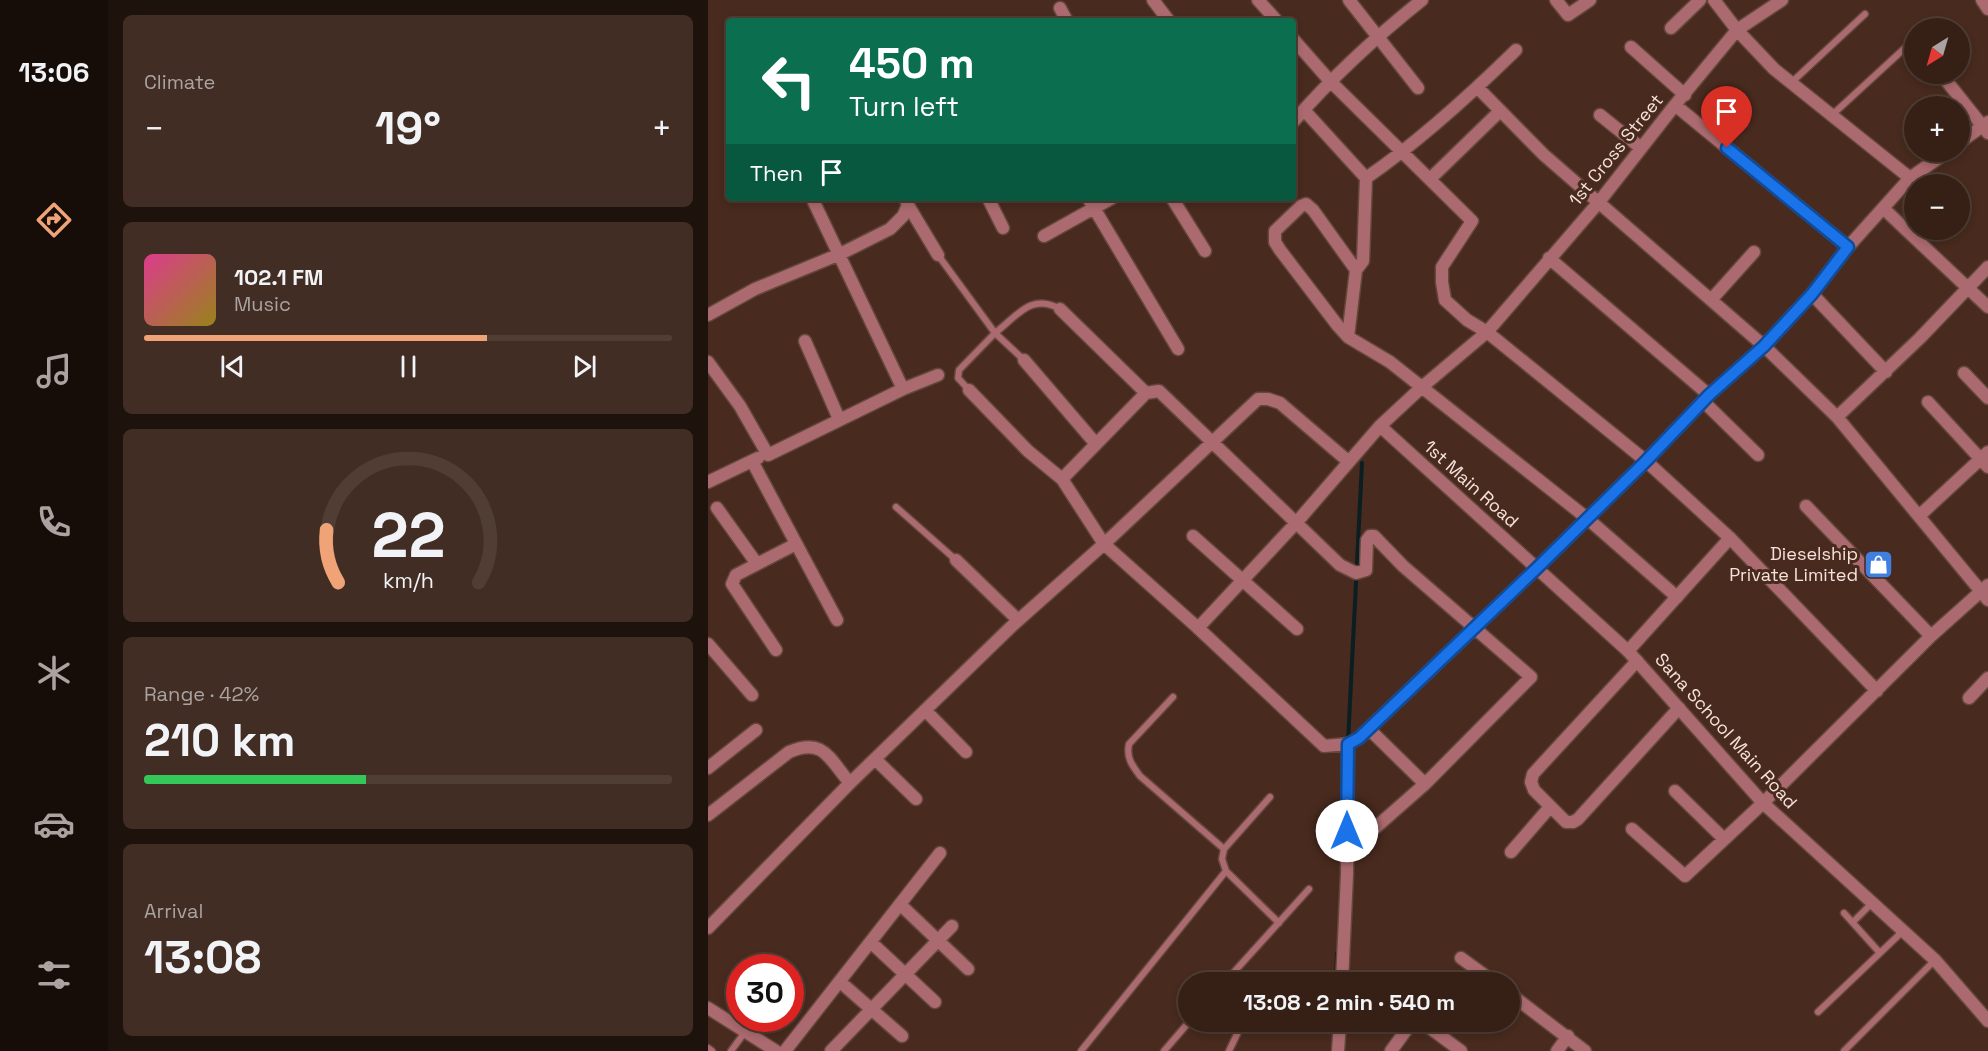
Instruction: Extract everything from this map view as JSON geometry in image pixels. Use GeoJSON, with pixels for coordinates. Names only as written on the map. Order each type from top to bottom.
{"type":"FeatureCollection","features":[{"type":"Feature","properties":{"kind":"street"},"geometry":{"type":"LineString","coordinates":[[1154,0],[1167,18]]}},
{"type":"Feature","properties":{"kind":"street"},"geometry":{"type":"LineString","coordinates":[[1258,0],[1274,18]]}},
{"type":"Feature","properties":{"kind":"street"},"geometry":{"type":"LineString","coordinates":[[1349,0],[1418,88]]}},
{"type":"Feature","properties":{"kind":"street"},"geometry":{"type":"LineString","coordinates":[[1296,119],[1377,35],[1422,0]]}},
{"type":"Feature","properties":{"kind":"street"},"geometry":{"type":"LineString","coordinates":[[1556,0],[1568,15],[1590,0]]}},
{"type":"Feature","properties":{"kind":"street"},"geometry":{"type":"LineString","coordinates":[[1671,28],[1700,0]]}},
{"type":"Feature","properties":{"kind":"street"},"geometry":{"type":"LineString","coordinates":[[1714,0],[1737,30],[1774,69],[1905,174]]}},
{"type":"Feature","properties":{"kind":"street","name":"1st Cross Street"},"geometry":{"type":"LineString","coordinates":[[1197,628],[1296,524],[1380,426],[1487,332],[1599,202],[1737,30],[1782,0]]}},
{"type":"Feature","properties":{"kind":"street"},"geometry":{"type":"LineString","coordinates":[[1982,0],[1988,9]]}},
{"type":"Feature","properties":{"kind":"street"},"geometry":{"type":"LineString","coordinates":[[1060,8],[1065,18]]}},
{"type":"Feature","properties":{"kind":"street"},"geometry":{"type":"LineString","coordinates":[[1296,42],[1330,81],[1472,221],[1442,267],[1445,300],[1467,320],[1487,332],[1646,461],[1730,537],[1877,691]]}},
{"type":"Feature","properties":{"kind":"street"},"geometry":{"type":"LineString","coordinates":[[1631,47],[1685,95]]}},
{"type":"Feature","properties":{"kind":"street"},"geometry":{"type":"LineString","coordinates":[[1366,177],[1404,152],[1516,50]]}},
{"type":"Feature","properties":{"kind":"street"},"geometry":{"type":"LineString","coordinates":[[1949,84],[1986,127],[1970,136]]}},
{"type":"Feature","properties":{"kind":"street"},"geometry":{"type":"LineString","coordinates":[[1477,87],[1544,155],[1764,346],[1837,417],[1986,592],[1931,636],[1763,803],[1684,876],[1632,828]]}},
{"type":"Feature","properties":{"kind":"street"},"geometry":{"type":"LineString","coordinates":[[1675,105],[1848,247]]}},
{"type":"Feature","properties":{"kind":"street"},"geometry":{"type":"LineString","coordinates":[[1304,110],[1366,177],[1363,261],[1356,270],[1348,337]]}},
{"type":"Feature","properties":{"kind":"street"},"geometry":{"type":"LineString","coordinates":[[1430,179],[1500,111]]}},
{"type":"Feature","properties":{"kind":"street"},"geometry":{"type":"LineString","coordinates":[[1600,115],[1641,148]]}},
{"type":"Feature","properties":{"kind":"street"},"geometry":{"type":"LineString","coordinates":[[1916,174],[1933,162]]}},
{"type":"Feature","properties":{"kind":"street"},"geometry":{"type":"LineString","coordinates":[[969,390],[1028,451],[1062,478],[1104,544],[1324,746],[1348,744],[1369,729],[1588,519],[1706,398],[1764,346],[1812,294],[1848,247],[1904,185]]}},
{"type":"Feature","properties":{"kind":"street"},"geometry":{"type":"LineString","coordinates":[[814,201],[903,389]]}},
{"type":"Feature","properties":{"kind":"street"},"geometry":{"type":"LineString","coordinates":[[990,201],[1004,228]]}},
{"type":"Feature","properties":{"kind":"street"},"geometry":{"type":"LineString","coordinates":[[1174,201],[1205,251]]}},
{"type":"Feature","properties":{"kind":"street"},"geometry":{"type":"LineString","coordinates":[[708,315],[755,289],[840,254],[890,229],[903,216],[906,202]]}},
{"type":"Feature","properties":{"kind":"street"},"geometry":{"type":"LineString","coordinates":[[906,202],[938,255]]}},
{"type":"Feature","properties":{"kind":"street"},"geometry":{"type":"LineString","coordinates":[[1044,236],[1091,203],[1178,349]]}},
{"type":"Feature","properties":{"kind":"street"},"geometry":{"type":"LineString","coordinates":[[1356,270],[1313,210],[1306,204],[1275,231],[1275,242],[1280,250],[1348,337],[1390,362],[1422,387],[1588,519],[1677,597]]}},
{"type":"Feature","properties":{"kind":"street"},"geometry":{"type":"LineString","coordinates":[[1884,208],[1988,308]]}},
{"type":"Feature","properties":{"kind":"street"},"geometry":{"type":"LineString","coordinates":[[1711,300],[1754,252]]}},
{"type":"Feature","properties":{"kind":"street"},"geometry":{"type":"LineString","coordinates":[[1549,258],[1706,398],[1758,455]]}},
{"type":"Feature","properties":{"kind":"street"},"geometry":{"type":"LineString","coordinates":[[1837,417],[1886,372],[1988,267]]}},
{"type":"Feature","properties":{"kind":"street"},"geometry":{"type":"LineString","coordinates":[[1812,294],[1886,372]]}},
{"type":"Feature","properties":{"kind":"street"},"geometry":{"type":"LineString","coordinates":[[1060,309],[1146,393]]}},
{"type":"Feature","properties":{"kind":"street"},"geometry":{"type":"LineString","coordinates":[[805,341],[839,419]]}},
{"type":"Feature","properties":{"kind":"street"},"geometry":{"type":"LineString","coordinates":[[1024,360],[1096,444]]}},
{"type":"Feature","properties":{"kind":"street"},"geometry":{"type":"LineString","coordinates":[[708,362],[740,406],[768,455]]}},
{"type":"Feature","properties":{"kind":"street"},"geometry":{"type":"LineString","coordinates":[[1964,373],[1988,398]]}},
{"type":"Feature","properties":{"kind":"street"},"geometry":{"type":"LineString","coordinates":[[708,482],[903,389],[938,375]]}},
{"type":"Feature","properties":{"kind":"street"},"geometry":{"type":"LineString","coordinates":[[1062,478],[1146,393],[1159,391],[1340,565],[1356,573],[1366,570],[1367,540],[1370,536],[1374,536],[1402,566],[1531,677],[1425,784],[1375,828]]}},
{"type":"Feature","properties":{"kind":"street"},"geometry":{"type":"LineString","coordinates":[[708,928],[850,783],[1018,620],[1104,544],[1258,399],[1280,403],[1349,462]]}},
{"type":"Feature","properties":{"kind":"street"},"geometry":{"type":"LineString","coordinates":[[1919,516],[1986,459],[1928,402]]}},
{"type":"Feature","properties":{"kind":"street","name":"1st Main Road"},"geometry":{"type":"LineString","coordinates":[[1380,426],[1537,568]]}},
{"type":"Feature","properties":{"kind":"street"},"geometry":{"type":"LineString","coordinates":[[752,461],[837,620]]}},
{"type":"Feature","properties":{"kind":"street"},"geometry":{"type":"LineString","coordinates":[[1806,506],[1931,636]]}},
{"type":"Feature","properties":{"kind":"street"},"geometry":{"type":"LineString","coordinates":[[717,508],[757,564]]}},
{"type":"Feature","properties":{"kind":"street"},"geometry":{"type":"LineString","coordinates":[[1192,536],[1297,629]]}},
{"type":"Feature","properties":{"kind":"street"},"geometry":{"type":"LineString","coordinates":[[1628,651],[1730,537]]}},
{"type":"Feature","properties":{"kind":"street"},"geometry":{"type":"LineString","coordinates":[[777,650],[732,584],[736,575],[796,543]]}},
{"type":"Feature","properties":{"kind":"street"},"geometry":{"type":"LineString","coordinates":[[956,560],[1018,620]]}},
{"type":"Feature","properties":{"kind":"street","name":"Sana School Main Road"},"geometry":{"type":"LineString","coordinates":[[1537,568],[1628,651],[1763,803],[1935,960],[1988,1021]]}},
{"type":"Feature","properties":{"kind":"street"},"geometry":{"type":"LineString","coordinates":[[708,644],[752,695]]}},
{"type":"Feature","properties":{"kind":"street"},"geometry":{"type":"LineString","coordinates":[[1637,661],[1533,774],[1531,782],[1534,790],[1566,822],[1573,822],[1679,708]]}},
{"type":"Feature","properties":{"kind":"street"},"geometry":{"type":"LineString","coordinates":[[1970,698],[1988,678]]}},
{"type":"Feature","properties":{"kind":"street"},"geometry":{"type":"LineString","coordinates":[[926,710],[966,752]]}},
{"type":"Feature","properties":{"kind":"street"},"geometry":{"type":"LineString","coordinates":[[1369,729],[1425,784]]}},
{"type":"Feature","properties":{"kind":"street"},"geometry":{"type":"LineString","coordinates":[[708,768],[756,730]]}},
{"type":"Feature","properties":{"kind":"street"},"geometry":{"type":"LineString","coordinates":[[1342,972],[1347,874],[1348,744]]}},
{"type":"Feature","properties":{"kind":"street"},"geometry":{"type":"LineString","coordinates":[[708,815],[789,752],[801,747],[820,748],[850,783]]}},
{"type":"Feature","properties":{"kind":"street"},"geometry":{"type":"LineString","coordinates":[[875,759],[916,799]]}},
{"type":"Feature","properties":{"kind":"street"},"geometry":{"type":"LineString","coordinates":[[1675,791],[1724,839]]}},
{"type":"Feature","properties":{"kind":"street"},"geometry":{"type":"LineString","coordinates":[[1511,852],[1550,807]]}},
{"type":"Feature","properties":{"kind":"street"},"geometry":{"type":"LineString","coordinates":[[786,1051],[940,853]]}},
{"type":"Feature","properties":{"kind":"street"},"geometry":{"type":"LineString","coordinates":[[905,909],[968,969]]}},
{"type":"Feature","properties":{"kind":"street"},"geometry":{"type":"LineString","coordinates":[[831,1051],[952,926]]}},
{"type":"Feature","properties":{"kind":"street"},"geometry":{"type":"LineString","coordinates":[[876,947],[935,1002]]}},
{"type":"Feature","properties":{"kind":"street"},"geometry":{"type":"LineString","coordinates":[[1461,958],[1480,972]]}},
{"type":"Feature","properties":{"kind":"street"},"geometry":{"type":"LineString","coordinates":[[846,987],[902,1036]]}},
{"type":"Feature","properties":{"kind":"street"},"geometry":{"type":"LineString","coordinates":[[1520,1001],[1585,1051]]}},
{"type":"Feature","properties":{"kind":"street"},"geometry":{"type":"LineString","coordinates":[[708,1008],[726,1019]]}},
{"type":"Feature","properties":{"kind":"street"},"geometry":{"type":"LineString","coordinates":[[747,1032],[776,1051]]}},
{"type":"Feature","properties":{"kind":"street"},"geometry":{"type":"LineString","coordinates":[[1338,1051],[1339,1032]]}},
{"type":"Feature","properties":{"kind":"street"},"geometry":{"type":"LineString","coordinates":[[1391,1051],[1405,1032]]}},
{"type":"Feature","properties":{"kind":"street"},"geometry":{"type":"LineString","coordinates":[[1435,1032],[1461,1051]]}},
{"type":"Feature","properties":{"kind":"street"},"geometry":{"type":"LineString","coordinates":[[1557,1051],[1568,1036]]}},
{"type":"Feature","properties":{"kind":"lane"},"geometry":{"type":"LineString","coordinates":[[1791,83],[1865,14]]}},
{"type":"Feature","properties":{"kind":"lane"},"geometry":{"type":"LineString","coordinates":[[1832,115],[1904,49]]}},
{"type":"Feature","properties":{"kind":"lane"},"geometry":{"type":"LineString","coordinates":[[938,255],[996,333],[1024,360]]}},
{"type":"Feature","properties":{"kind":"lane"},"geometry":{"type":"LineString","coordinates":[[969,390],[958,378],[959,370],[996,333],[1031,305],[1040,302],[1049,303],[1060,309]]}},
{"type":"Feature","properties":{"kind":"lane"},"geometry":{"type":"LineString","coordinates":[[896,507],[956,560]]}},
{"type":"Feature","properties":{"kind":"lane"},"geometry":{"type":"LineString","coordinates":[[1173,697],[1129,744],[1127,753],[1130,764],[1140,776],[1224,849]]}},
{"type":"Feature","properties":{"kind":"lane"},"geometry":{"type":"LineString","coordinates":[[1270,797],[1224,849],[1222,859],[1226,871],[1279,922]]}},
{"type":"Feature","properties":{"kind":"lane"},"geometry":{"type":"LineString","coordinates":[[1082,1051],[1226,871]]}},
{"type":"Feature","properties":{"kind":"lane"},"geometry":{"type":"LineString","coordinates":[[1234,972],[1309,890]]}},
{"type":"Feature","properties":{"kind":"lane"},"geometry":{"type":"LineString","coordinates":[[1853,922],[1872,903]]}},
{"type":"Feature","properties":{"kind":"lane"},"geometry":{"type":"LineString","coordinates":[[1844,913],[1880,953]]}},
{"type":"Feature","properties":{"kind":"lane"},"geometry":{"type":"LineString","coordinates":[[1818,1012],[1903,932]]}},
{"type":"Feature","properties":{"kind":"lane"},"geometry":{"type":"LineString","coordinates":[[1844,1051],[1935,960]]}},
{"type":"Feature","properties":{"kind":"lane"},"geometry":{"type":"LineString","coordinates":[[731,1051],[744,1032]]}},
{"type":"Feature","properties":{"kind":"lane"},"geometry":{"type":"LineString","coordinates":[[1164,1051],[1181,1032]]}},
{"type":"Feature","properties":{"kind":"lane"},"geometry":{"type":"LineString","coordinates":[[1229,1051],[1238,1032]]}},
{"type":"Feature","properties":{"kind":"lane"},"geometry":{"type":"LineString","coordinates":[[708,1048],[712,1051]]}},
{"type":"Feature","properties":{"kind":"waterway"},"geometry":{"type":"LineString","coordinates":[[1348,742],[1362,463]]}},
{"type":"Feature","properties":{"kind":"waterway"},"geometry":{"type":"LineString","coordinates":[[1336,972],[1337,953]]}},
{"type":"Feature","properties":{"kind":"place","name":"Dieselship Private Limited"},"geometry":{"type":"Point","coordinates":[1879,564]}},
{"type":"Feature","properties":{"kind":"route"},"geometry":{"type":"LineString","coordinates":[[1347,831],[1348,744],[1359,738],[1537,568],[1646,461],[1709,395],[1764,346],[1812,294],[1848,247],[1727,148]]}}]}
